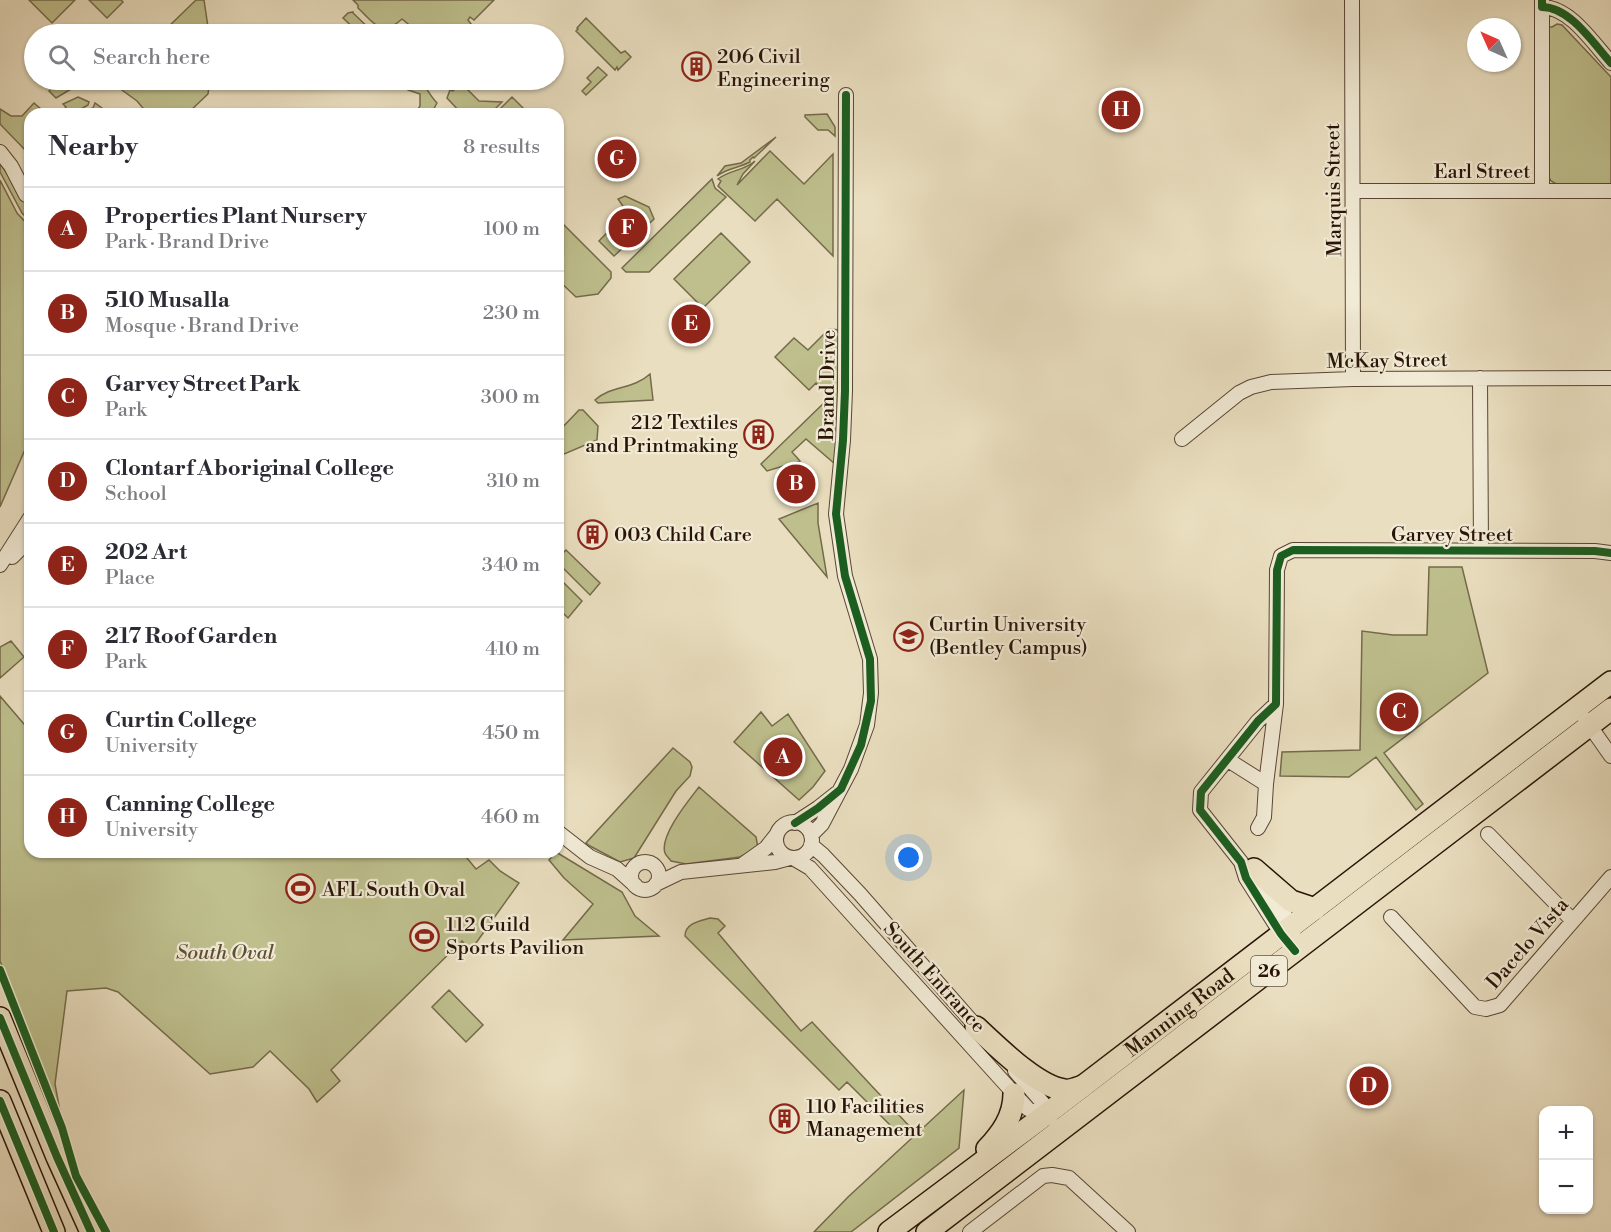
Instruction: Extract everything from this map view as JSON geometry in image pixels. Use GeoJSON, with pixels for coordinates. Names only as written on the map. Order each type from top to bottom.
{"type":"FeatureCollection","features":[{"type":"Feature","properties":{"kind":"main road","name":"Manning Road"},"geometry":{"type":"LineString","coordinates":[[927,1232],[1295,951],[1583,717],[1611,682]]}},
{"type":"Feature","properties":{"kind":"main road","name":"Manning Road"},"geometry":{"type":"LineString","coordinates":[[889,1232],[1048,1116],[1286,930],[1583,717],[1611,709]]}},
{"type":"Feature","properties":{"kind":"main road"},"geometry":{"type":"LineString","coordinates":[[1248,866],[1291,901],[1315,909]]}},
{"type":"Feature","properties":{"kind":"main road"},"geometry":{"type":"LineString","coordinates":[[0,1018],[91,1232]]}},
{"type":"Feature","properties":{"kind":"main road"},"geometry":{"type":"LineString","coordinates":[[976,1027],[1022,1067],[1051,1086],[1064,1090],[1084,1086]]}},
{"type":"Feature","properties":{"kind":"main road"},"geometry":{"type":"LineString","coordinates":[[933,1198],[1000,1135],[1010,1117],[1014,1094]]}},
{"type":"Feature","properties":{"kind":"main road"},"geometry":{"type":"LineString","coordinates":[[0,1101],[54,1232]]}},
{"type":"Feature","properties":{"kind":"street","name":"Marquis Street"},"geometry":{"type":"LineString","coordinates":[[1352,0],[1353,379]]}},
{"type":"Feature","properties":{"kind":"street"},"geometry":{"type":"LineString","coordinates":[[1542,190],[1542,4],[1570,18],[1611,63]]}},
{"type":"Feature","properties":{"kind":"street","name":"Brand Drive"},"geometry":{"type":"LineString","coordinates":[[811,840],[841,789],[861,745],[867,725],[872,685],[870,659],[849,594],[840,556],[836,514],[845,391],[846,95]]}},
{"type":"Feature","properties":{"kind":"street"},"geometry":{"type":"LineString","coordinates":[[0,152],[24,187]]}},
{"type":"Feature","properties":{"kind":"street"},"geometry":{"type":"LineString","coordinates":[[11,166],[24,175]]}},
{"type":"Feature","properties":{"kind":"street","name":"Earl Street"},"geometry":{"type":"LineString","coordinates":[[1354,191],[1611,191]]}},
{"type":"Feature","properties":{"kind":"street"},"geometry":{"type":"LineString","coordinates":[[1480,378],[1481,550]]}},
{"type":"Feature","properties":{"kind":"street","name":"McKay Street"},"geometry":{"type":"LineString","coordinates":[[1182,439],[1231,399],[1251,387],[1271,382],[1353,379],[1611,378]]}},
{"type":"Feature","properties":{"kind":"street"},"geometry":{"type":"LineString","coordinates":[[0,566],[24,528]]}},
{"type":"Feature","properties":{"kind":"street"},"geometry":{"type":"LineString","coordinates":[[0,566],[24,546]]}},
{"type":"Feature","properties":{"kind":"street","name":"Garvey Street"},"geometry":{"type":"LineString","coordinates":[[1276,704],[1277,570],[1281,556],[1293,550],[1595,551],[1611,553]]}},
{"type":"Feature","properties":{"kind":"street"},"geometry":{"type":"LineString","coordinates":[[1276,704],[1258,721],[1201,792],[1200,810],[1248,866],[1246,878],[1286,930],[1295,951]]}},
{"type":"Feature","properties":{"kind":"street"},"geometry":{"type":"LineString","coordinates":[[1258,828],[1264,817],[1276,704]]}},
{"type":"Feature","properties":{"kind":"street"},"geometry":{"type":"LineString","coordinates":[[1583,717],[1611,756]]}},
{"type":"Feature","properties":{"kind":"street"},"geometry":{"type":"LineString","coordinates":[[1228,760],[1266,784]]}},
{"type":"Feature","properties":{"kind":"street","name":"Brand Drive"},"geometry":{"type":"LineString","coordinates":[[795,823],[841,789]]}},
{"type":"Feature","properties":{"kind":"street"},"geometry":{"type":"LineString","coordinates":[[564,837],[590,857],[617,869],[636,886],[648,889],[681,872],[741,866],[804,855],[811,840],[805,826],[795,823],[784,826],[766,848],[741,866]]}},
{"type":"Feature","properties":{"kind":"street"},"geometry":{"type":"LineString","coordinates":[[777,834],[778,849],[791,858]]}},
{"type":"Feature","properties":{"kind":"street"},"geometry":{"type":"LineString","coordinates":[[1488,834],[1573,921]]}},
{"type":"Feature","properties":{"kind":"street","name":"South Entrance"},"geometry":{"type":"LineString","coordinates":[[811,840],[1040,1098],[1048,1116]]}},
{"type":"Feature","properties":{"kind":"street","name":"South Entrance"},"geometry":{"type":"LineString","coordinates":[[791,858],[810,868],[832,891],[1028,1110],[1072,1120]]}},
{"type":"Feature","properties":{"kind":"street"},"geometry":{"type":"LineString","coordinates":[[617,869],[635,867],[645,862],[681,872]]}},
{"type":"Feature","properties":{"kind":"street"},"geometry":{"type":"LineString","coordinates":[[654,865],[658,872],[656,884]]}},
{"type":"Feature","properties":{"kind":"street"},"geometry":{"type":"LineString","coordinates":[[635,867],[632,874],[636,886]]}},
{"type":"Feature","properties":{"kind":"street","name":"Dacelo Vista"},"geometry":{"type":"LineString","coordinates":[[1391,917],[1475,1007],[1486,1009],[1500,1005],[1611,877]]}},
{"type":"Feature","properties":{"kind":"street"},"geometry":{"type":"LineString","coordinates":[[1027,1157],[1046,1134],[1048,1116]]}},
{"type":"Feature","properties":{"kind":"street"},"geometry":{"type":"LineString","coordinates":[[970,1232],[1043,1176],[1052,1175],[1069,1178],[1128,1232]]}},
{"type":"Feature","properties":{"kind":"green space"},"geometry":{"type":"Polygon","coordinates":[[[29,0],[75,0],[52,23],[29,0]]]}},
{"type":"Feature","properties":{"kind":"green space"},"geometry":{"type":"Polygon","coordinates":[[[89,0],[121,0],[123,2],[107,18],[89,0]]]}},
{"type":"Feature","properties":{"kind":"green space"},"geometry":{"type":"Polygon","coordinates":[[[196,0],[204,0],[208,24],[171,24],[196,0]]]}},
{"type":"Feature","properties":{"kind":"green space"},"geometry":{"type":"Polygon","coordinates":[[[353,0],[494,0],[474,20],[470,17],[468,20],[471,24],[408,24],[402,19],[396,24],[374,24],[358,8],[353,0]]]}},
{"type":"Feature","properties":{"kind":"green space"},"geometry":{"type":"Polygon","coordinates":[[[353,12],[365,24],[349,24],[343,18],[353,12]]]}},
{"type":"Feature","properties":{"kind":"green space"},"geometry":{"type":"Polygon","coordinates":[[[586,18],[621,53],[625,51],[631,57],[618,70],[617,67],[615,70],[576,31],[586,18]]]}},
{"type":"Feature","properties":{"kind":"green space"},"geometry":{"type":"Polygon","coordinates":[[[1562,25],[1611,77],[1611,185],[1560,186],[1551,181],[1546,173],[1548,27],[1562,25]]]}},
{"type":"Feature","properties":{"kind":"green space"},"geometry":{"type":"Polygon","coordinates":[[[598,67],[607,75],[586,95],[582,91],[591,82],[587,78],[598,67]]]}},
{"type":"Feature","properties":{"kind":"green space"},"geometry":{"type":"Polygon","coordinates":[[[50,90],[69,90],[56,98],[50,90]]]}},
{"type":"Feature","properties":{"kind":"green space"},"geometry":{"type":"Polygon","coordinates":[[[122,90],[209,90],[208,94],[193,108],[143,108],[122,90]]]}},
{"type":"Feature","properties":{"kind":"green space"},"geometry":{"type":"Polygon","coordinates":[[[408,90],[427,90],[437,103],[434,108],[419,108],[420,94],[408,90]]]}},
{"type":"Feature","properties":{"kind":"green space"},"geometry":{"type":"Polygon","coordinates":[[[450,90],[468,90],[479,101],[502,102],[496,108],[456,108],[447,98],[450,90]]]}},
{"type":"Feature","properties":{"kind":"green space"},"geometry":{"type":"Polygon","coordinates":[[[78,97],[89,102],[83,108],[65,108],[63,104],[78,97]]]}},
{"type":"Feature","properties":{"kind":"green space"},"geometry":{"type":"Polygon","coordinates":[[[512,97],[523,108],[501,108],[512,97]]]}},
{"type":"Feature","properties":{"kind":"green space"},"geometry":{"type":"Polygon","coordinates":[[[34,103],[40,108],[29,108],[34,103]]]}},
{"type":"Feature","properties":{"kind":"green space"},"geometry":{"type":"Polygon","coordinates":[[[0,109],[11,116],[22,116],[24,114],[24,149],[0,124],[0,109]]]}},
{"type":"Feature","properties":{"kind":"green space"},"geometry":{"type":"Polygon","coordinates":[[[827,114],[835,127],[835,136],[828,130],[818,130],[805,117],[805,115],[827,114]]]}},
{"type":"Feature","properties":{"kind":"green space"},"geometry":{"type":"Polygon","coordinates":[[[776,137],[750,162],[717,176],[725,166],[741,163],[776,137]]]}},
{"type":"Feature","properties":{"kind":"green space"},"geometry":{"type":"Polygon","coordinates":[[[770,151],[804,184],[833,154],[833,256],[777,199],[755,221],[718,186],[721,181],[718,179],[722,176],[755,161],[737,185],[770,151]]]}},
{"type":"Feature","properties":{"kind":"green space"},"geometry":{"type":"Polygon","coordinates":[[[0,163],[24,200],[24,215],[22,213],[0,172],[0,163]]]}},
{"type":"Feature","properties":{"kind":"green space"},"geometry":{"type":"Polygon","coordinates":[[[712,179],[715,188],[726,197],[649,272],[626,272],[622,268],[712,179]]]}},
{"type":"Feature","properties":{"kind":"green space"},"geometry":{"type":"Polygon","coordinates":[[[0,180],[17,213],[24,221],[24,452],[0,507],[0,180]]]}},
{"type":"Feature","properties":{"kind":"green space"},"geometry":{"type":"Polygon","coordinates":[[[625,196],[649,207],[654,219],[614,256],[599,241],[627,212],[618,199],[625,196]]]}},
{"type":"Feature","properties":{"kind":"green space"},"geometry":{"type":"Polygon","coordinates":[[[564,225],[611,272],[611,278],[598,294],[576,297],[564,286],[564,225]]]}},
{"type":"Feature","properties":{"kind":"green space"},"geometry":{"type":"Polygon","coordinates":[[[721,233],[750,262],[703,308],[674,279],[721,233]]]}},
{"type":"Feature","properties":{"kind":"green space"},"geometry":{"type":"Polygon","coordinates":[[[829,329],[840,330],[841,397],[835,464],[806,439],[792,452],[800,461],[767,471],[761,464],[830,397],[816,383],[809,390],[775,357],[794,338],[808,350],[829,329]]]}},
{"type":"Feature","properties":{"kind":"green space"},"geometry":{"type":"Polygon","coordinates":[[[650,374],[653,400],[598,403],[595,400],[608,392],[636,383],[650,374]]]}},
{"type":"Feature","properties":{"kind":"green space"},"geometry":{"type":"Polygon","coordinates":[[[579,410],[583,410],[598,426],[597,440],[564,454],[564,426],[579,410]]]}},
{"type":"Feature","properties":{"kind":"green space"},"geometry":{"type":"Polygon","coordinates":[[[818,503],[818,523],[827,577],[779,519],[818,503]]]}},
{"type":"Feature","properties":{"kind":"green space"},"geometry":{"type":"Polygon","coordinates":[[[566,550],[600,583],[590,595],[564,569],[566,550]]]}},
{"type":"Feature","properties":{"kind":"green space"},"geometry":{"type":"Polygon","coordinates":[[[1429,567],[1462,567],[1488,673],[1384,753],[1423,804],[1416,810],[1376,757],[1349,777],[1280,776],[1282,752],[1360,750],[1362,631],[1393,635],[1427,635],[1429,567]]]}},
{"type":"Feature","properties":{"kind":"green space"},"geometry":{"type":"Polygon","coordinates":[[[564,583],[582,601],[568,618],[564,614],[564,583]]]}},
{"type":"Feature","properties":{"kind":"green space"},"geometry":{"type":"Polygon","coordinates":[[[11,641],[24,657],[0,678],[0,647],[11,641]]]}},
{"type":"Feature","properties":{"kind":"green space","name":"South Oval"},"geometry":{"type":"Polygon","coordinates":[[[0,696],[24,724],[24,858],[467,858],[476,869],[489,860],[500,871],[519,883],[471,950],[462,941],[331,1070],[340,1081],[317,1102],[309,1089],[270,1051],[253,1067],[210,1074],[118,992],[106,988],[67,991],[55,1084],[61,1117],[0,961],[0,696]]]}},
{"type":"Feature","properties":{"kind":"green space"},"geometry":{"type":"Polygon","coordinates":[[[761,712],[772,726],[788,714],[825,771],[799,800],[734,742],[761,712]]]}},
{"type":"Feature","properties":{"kind":"green space"},"geometry":{"type":"Polygon","coordinates":[[[673,748],[690,762],[692,767],[690,776],[676,791],[634,858],[620,862],[586,843],[673,748]]]}},
{"type":"Feature","properties":{"kind":"green space"},"geometry":{"type":"Polygon","coordinates":[[[699,787],[756,837],[758,848],[740,857],[686,864],[671,861],[665,853],[666,837],[676,818],[699,787]]]}},
{"type":"Feature","properties":{"kind":"green space"},"geometry":{"type":"Polygon","coordinates":[[[564,857],[622,892],[635,916],[659,936],[563,940],[593,904],[564,878],[549,860],[564,857]]]}},
{"type":"Feature","properties":{"kind":"green space"},"geometry":{"type":"Polygon","coordinates":[[[710,918],[718,919],[725,926],[718,933],[801,1031],[812,1022],[911,1128],[902,1137],[847,1082],[839,1090],[685,936],[690,925],[710,918]]]}},
{"type":"Feature","properties":{"kind":"green space"},"geometry":{"type":"Polygon","coordinates":[[[449,990],[483,1025],[466,1042],[432,1007],[449,990]]]}},
{"type":"Feature","properties":{"kind":"green space"},"geometry":{"type":"Polygon","coordinates":[[[964,1090],[959,1148],[851,1232],[814,1232],[848,1197],[964,1090]]]}},
{"type":"Feature","properties":{"kind":"cycle path"},"geometry":{"type":"LineString","coordinates":[[1542,0],[1542,7],[1562,13],[1571,19],[1589,36],[1611,63]]}},
{"type":"Feature","properties":{"kind":"cycle path"},"geometry":{"type":"LineString","coordinates":[[795,823],[841,789],[861,745],[871,701],[870,659],[845,576],[836,514],[845,391],[846,95]]}},
{"type":"Feature","properties":{"kind":"cycle path"},"geometry":{"type":"LineString","coordinates":[[1295,951],[1281,934],[1246,878],[1241,862],[1200,810],[1201,792],[1258,721],[1276,704],[1277,570],[1281,556],[1293,550],[1595,551],[1611,553]]}},
{"type":"Feature","properties":{"kind":"cycle path"},"geometry":{"type":"LineString","coordinates":[[0,970],[62,1128],[76,1176],[106,1232]]}},
{"type":"Feature","properties":{"kind":"cycle path"},"geometry":{"type":"LineString","coordinates":[[0,1018],[57,1157],[91,1232]]}},
{"type":"Feature","properties":{"kind":"cycle path"},"geometry":{"type":"LineString","coordinates":[[0,1101],[54,1232]]}},
{"type":"Feature","properties":{"kind":"place","name":"206 Civil Engineering"},"geometry":{"type":"Point","coordinates":[696,67]}},
{"type":"Feature","properties":{"kind":"place","name":"Canning College"},"geometry":{"type":"Point","coordinates":[1121,110]}},
{"type":"Feature","properties":{"kind":"place","name":"Curtin College"},"geometry":{"type":"Point","coordinates":[617,159]}},
{"type":"Feature","properties":{"kind":"place","name":"217 Roof Garden"},"geometry":{"type":"Point","coordinates":[628,228]}},
{"type":"Feature","properties":{"kind":"place","name":"202 Art"},"geometry":{"type":"Point","coordinates":[691,324]}},
{"type":"Feature","properties":{"kind":"place","name":"212 Textiles and Printmaking"},"geometry":{"type":"Point","coordinates":[759,434]}},
{"type":"Feature","properties":{"kind":"place","name":"510 Musalla"},"geometry":{"type":"Point","coordinates":[796,484]}},
{"type":"Feature","properties":{"kind":"place","name":"003 Child Care"},"geometry":{"type":"Point","coordinates":[593,534]}},
{"type":"Feature","properties":{"kind":"place","name":"Curtin University (Bentley Campus)"},"geometry":{"type":"Point","coordinates":[908,636]}},
{"type":"Feature","properties":{"kind":"place","name":"Garvey Street Park"},"geometry":{"type":"Point","coordinates":[1399,712]}},
{"type":"Feature","properties":{"kind":"place","name":"Properties Plant Nursery"},"geometry":{"type":"Point","coordinates":[783,757]}},
{"type":"Feature","properties":{"kind":"place","name":"AFL South Oval"},"geometry":{"type":"Point","coordinates":[301,889]}},
{"type":"Feature","properties":{"kind":"place","name":"112 Guild Sports Pavilion"},"geometry":{"type":"Point","coordinates":[425,936]}},
{"type":"Feature","properties":{"kind":"place","name":"Clontarf Aboriginal College"},"geometry":{"type":"Point","coordinates":[1369,1086]}},
{"type":"Feature","properties":{"kind":"place","name":"110 Facilities Management"},"geometry":{"type":"Point","coordinates":[785,1118]}}]}
